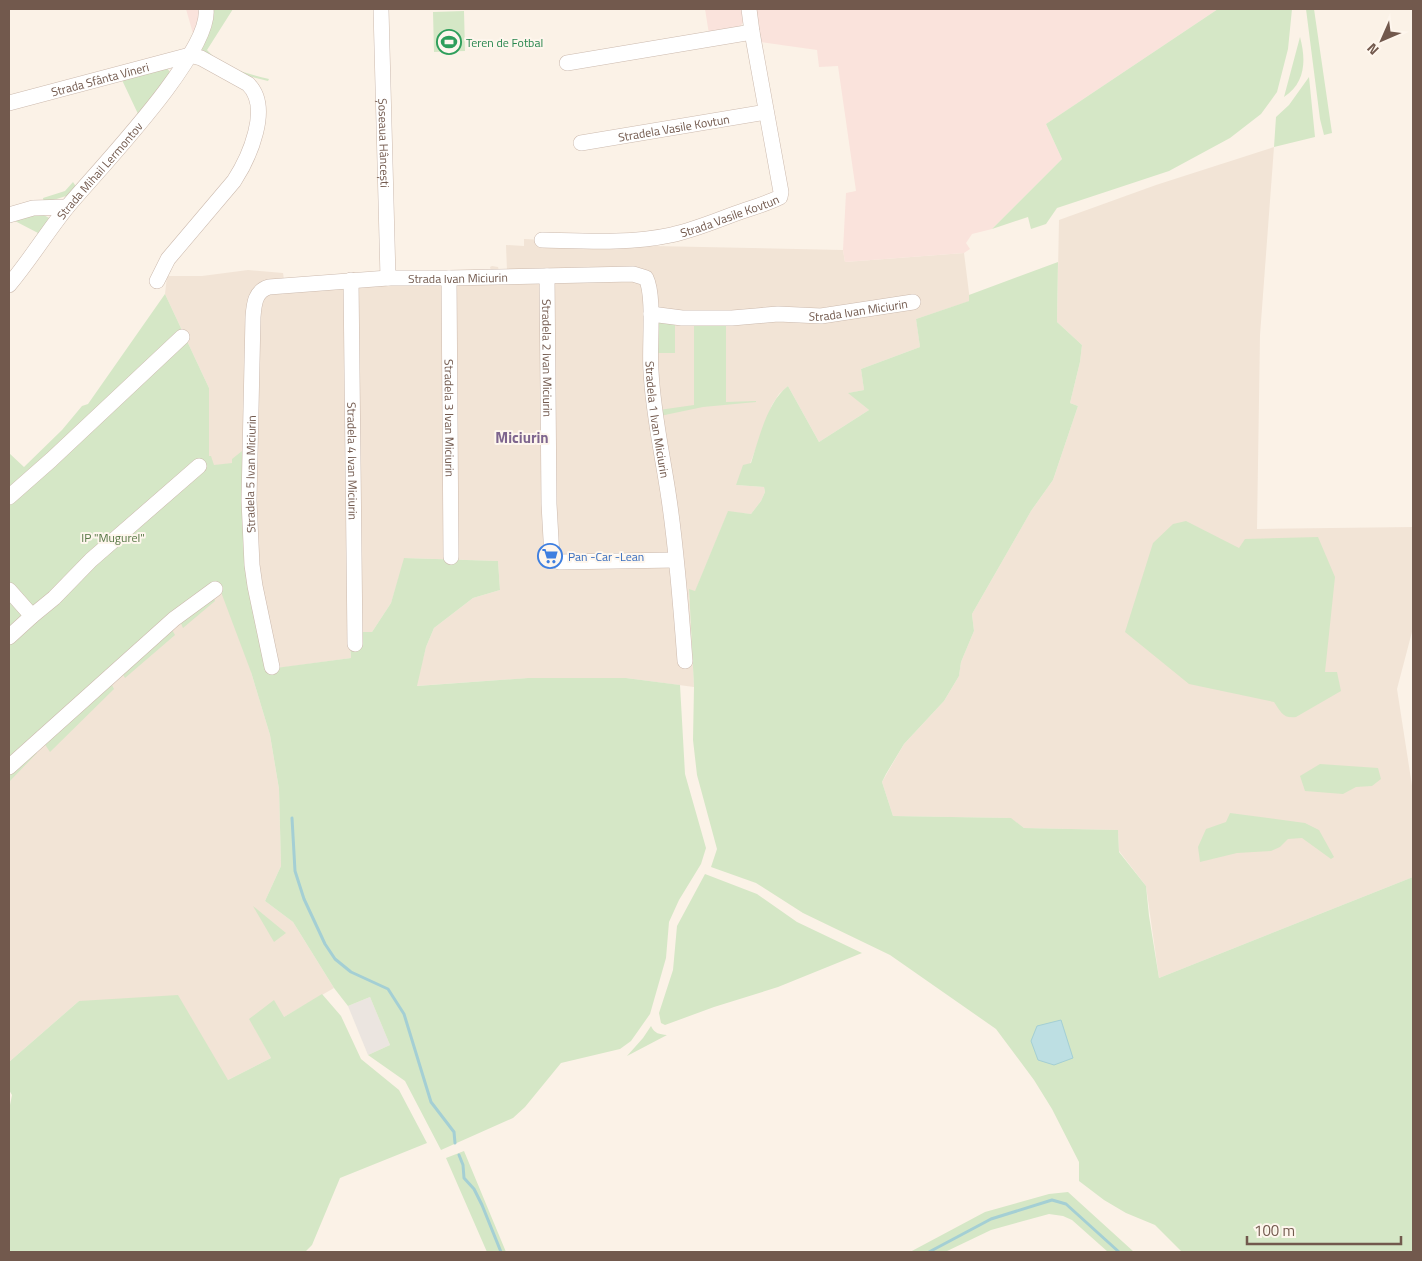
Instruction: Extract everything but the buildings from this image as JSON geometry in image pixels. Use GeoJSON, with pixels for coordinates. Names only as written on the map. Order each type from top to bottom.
{"type":"FeatureCollection","features":[{"type":"Feature","properties":{"kind":"street","name":"Strada Mihail Lermontov"},"geometry":{"type":"LineString","coordinates":[[9,286],[68,207],[176,78],[205,25],[207,18],[206,9]]}},
{"type":"Feature","properties":{"kind":"street","name":"Șoseaua Hâncești"},"geometry":{"type":"LineString","coordinates":[[381,9],[388,278]]}},
{"type":"Feature","properties":{"kind":"street","name":"Strada Vasile Kovtun"},"geometry":{"type":"LineString","coordinates":[[542,240],[586,242],[660,237],[699,226],[780,197],[781,192],[749,9]]}},
{"type":"Feature","properties":{"kind":"street"},"geometry":{"type":"LineString","coordinates":[[567,63],[752,32]]}},
{"type":"Feature","properties":{"kind":"street","name":"Strada Sfânta Vineri"},"geometry":{"type":"LineString","coordinates":[[9,102],[190,55]]}},
{"type":"Feature","properties":{"kind":"street"},"geometry":{"type":"LineString","coordinates":[[157,281],[168,259],[234,181],[247,159],[255,136],[258,109],[257,96],[253,89],[248,84],[200,58],[190,55]]}},
{"type":"Feature","properties":{"kind":"street","name":"Stradela Vasile Kovtun"},"geometry":{"type":"LineString","coordinates":[[581,143],[766,112]]}},
{"type":"Feature","properties":{"kind":"street"},"geometry":{"type":"LineString","coordinates":[[9,214],[32,208],[68,207]]}},
{"type":"Feature","properties":{"kind":"street","name":"Strada Ivan Miciurin"},"geometry":{"type":"LineString","coordinates":[[269,287],[388,278],[633,274],[646,278]]}},
{"type":"Feature","properties":{"kind":"street","name":"Stradela 2 Ivan Miciurin"},"geometry":{"type":"LineString","coordinates":[[547,276],[551,553],[558,562],[675,560]]}},
{"type":"Feature","properties":{"kind":"street","name":"Stradela 3 Ivan Miciurin"},"geometry":{"type":"LineString","coordinates":[[449,278],[451,557]]}},
{"type":"Feature","properties":{"kind":"street","name":"Stradela 1 Ivan Miciurin"},"geometry":{"type":"LineString","coordinates":[[646,278],[651,314],[652,380],[681,597],[685,661]]}},
{"type":"Feature","properties":{"kind":"street","name":"Stradela 4 Ivan Miciurin"},"geometry":{"type":"LineString","coordinates":[[351,280],[354,644]]}},
{"type":"Feature","properties":{"kind":"street","name":"Stradela 5 Ivan Miciurin"},"geometry":{"type":"LineString","coordinates":[[269,287],[262,289],[254,306],[249,500],[252,565],[272,667]]}},
{"type":"Feature","properties":{"kind":"street","name":"Strada Ivan Miciurin"},"geometry":{"type":"LineString","coordinates":[[651,314],[682,318],[732,318],[778,314],[821,316],[913,302]]}},
{"type":"Feature","properties":{"kind":"street"},"geometry":{"type":"LineString","coordinates":[[9,497],[58,454],[182,337]]}},
{"type":"Feature","properties":{"kind":"street"},"geometry":{"type":"LineString","coordinates":[[9,637],[54,598],[91,560],[199,466]]}},
{"type":"Feature","properties":{"kind":"street"},"geometry":{"type":"LineString","coordinates":[[9,767],[174,619],[215,589]]}},
{"type":"Feature","properties":{"kind":"street"},"geometry":{"type":"LineString","coordinates":[[9,590],[32,616]]}},
{"type":"Feature","properties":{"kind":"shaded area"},"geometry":{"type":"Polygon","coordinates":[[[186,9],[201,9],[194,37],[186,9]]]}},
{"type":"Feature","properties":{"kind":"shaded area"},"geometry":{"type":"Polygon","coordinates":[[[705,9],[742,9],[744,21],[739,28],[709,34],[705,9]]]}},
{"type":"Feature","properties":{"kind":"shaded area"},"geometry":{"type":"Polygon","coordinates":[[[755,9],[1218,9],[1046,124],[1062,159],[992,229],[972,234],[966,243],[970,249],[964,253],[845,262],[843,250],[846,193],[856,191],[838,66],[819,67],[817,50],[760,42],[755,9]]]}},
{"type":"Feature","properties":{"kind":"shaded area"},"geometry":{"type":"Polygon","coordinates":[[[1274,147],[1260,335],[1257,529],[1413,527],[1413,628],[1397,689],[1413,792],[1413,877],[1159,978],[1146,886],[1119,851],[1118,830],[1024,828],[1010,818],[893,816],[882,782],[904,744],[944,701],[959,676],[961,662],[974,631],[972,614],[1031,511],[1053,480],[1078,406],[1070,403],[1082,345],[1057,322],[1059,220],[1156,185],[1274,147]]]}},
{"type":"Feature","properties":{"kind":"shaded area"},"geometry":{"type":"Polygon","coordinates":[[[524,239],[653,246],[843,250],[845,262],[964,253],[970,301],[916,319],[920,347],[861,369],[864,390],[849,393],[869,410],[819,442],[788,386],[779,394],[772,405],[750,464],[736,485],[764,487],[765,492],[761,501],[751,514],[728,512],[695,592],[689,590],[694,687],[626,678],[528,678],[416,686],[426,647],[434,628],[473,598],[500,590],[498,561],[405,558],[391,603],[372,632],[350,645],[351,658],[251,672],[270,735],[279,789],[281,866],[265,901],[293,922],[334,988],[284,1017],[250,1019],[271,1058],[228,1080],[79,1001],[9,1062],[9,774],[209,456],[209,388],[165,294],[167,276],[202,276],[248,270],[283,273],[284,280],[491,271],[490,267],[492,266],[498,267],[499,270],[507,271],[506,245],[524,246],[524,239]]]}},
{"type":"Feature","properties":{"kind":"shaded area"},"geometry":{"type":"Polygon","coordinates":[[[370,997],[390,1045],[368,1055],[348,1006],[370,997]]]}},
{"type":"Feature","properties":{"kind":"green space"},"geometry":{"type":"Polygon","coordinates":[[[211,9],[233,9],[207,50],[220,62],[243,72],[269,79],[268,81],[235,73],[202,51],[211,9]]]}},
{"type":"Feature","properties":{"kind":"green space"},"geometry":{"type":"Polygon","coordinates":[[[1218,9],[1292,9],[1288,49],[1277,92],[1261,114],[1230,138],[1169,171],[1057,208],[1046,224],[1031,229],[1028,217],[992,229],[1062,159],[1046,124],[1218,9]]]}},
{"type":"Feature","properties":{"kind":"green space"},"geometry":{"type":"Polygon","coordinates":[[[1306,9],[1314,9],[1332,133],[1324,135],[1320,119],[1306,9]]]}},
{"type":"Feature","properties":{"kind":"green space"},"geometry":{"type":"Polygon","coordinates":[[[464,11],[465,51],[434,52],[433,12],[464,11]]]}},
{"type":"Feature","properties":{"kind":"green space"},"geometry":{"type":"Polygon","coordinates":[[[1300,37],[1303,62],[1300,78],[1297,85],[1284,97],[1300,37]]]}},
{"type":"Feature","properties":{"kind":"green space"},"geometry":{"type":"Polygon","coordinates":[[[167,68],[172,75],[139,116],[122,80],[167,68]]]}},
{"type":"Feature","properties":{"kind":"green space"},"geometry":{"type":"Polygon","coordinates":[[[1309,77],[1315,137],[1274,147],[1276,117],[1289,105],[1309,77]]]}},
{"type":"Feature","properties":{"kind":"green space"},"geometry":{"type":"Polygon","coordinates":[[[73,182],[77,188],[66,196],[44,203],[43,198],[65,191],[73,182]]]}},
{"type":"Feature","properties":{"kind":"green space"},"geometry":{"type":"Polygon","coordinates":[[[40,213],[51,219],[36,240],[34,239],[38,233],[13,220],[40,213]]]}},
{"type":"Feature","properties":{"kind":"green space"},"geometry":{"type":"Polygon","coordinates":[[[1058,262],[1057,322],[1082,345],[1070,403],[1078,406],[1053,480],[1031,511],[972,614],[974,631],[961,662],[959,676],[944,701],[904,744],[882,782],[893,816],[1011,818],[1024,828],[1118,830],[1119,852],[1146,886],[1159,978],[1413,877],[1413,1252],[1182,1252],[1155,1225],[1126,1213],[1104,1200],[1079,1181],[1079,1162],[1052,1109],[1034,1080],[996,1029],[890,955],[803,913],[756,883],[711,867],[717,849],[697,775],[693,740],[694,687],[689,589],[695,591],[728,511],[751,514],[761,501],[765,492],[764,487],[736,485],[743,465],[751,463],[774,401],[788,386],[819,442],[869,410],[848,393],[864,390],[861,369],[920,347],[916,319],[969,301],[969,295],[1058,262]]]}},
{"type":"Feature","properties":{"kind":"green space","name":"IP \"Mugurel\""},"geometry":{"type":"Polygon","coordinates":[[[165,294],[209,388],[209,456],[211,456],[214,465],[232,463],[232,459],[247,447],[268,669],[351,658],[350,644],[358,632],[372,632],[391,603],[404,558],[498,561],[500,590],[473,598],[434,628],[426,647],[417,686],[528,678],[626,678],[680,685],[685,774],[706,848],[701,864],[679,900],[669,922],[666,958],[650,1014],[631,1041],[620,1049],[561,1063],[525,1107],[513,1118],[441,1150],[405,1081],[368,1055],[390,1045],[370,997],[348,1006],[334,988],[293,922],[265,901],[281,866],[279,789],[270,735],[251,672],[221,592],[214,597],[215,601],[183,628],[180,621],[171,628],[175,635],[125,678],[122,673],[111,683],[114,689],[50,752],[44,743],[35,750],[37,753],[9,782],[9,453],[24,467],[62,430],[82,406],[88,404],[165,294]]]}},
{"type":"Feature","properties":{"kind":"green space"},"geometry":{"type":"Polygon","coordinates":[[[654,319],[675,320],[675,353],[655,353],[654,319]]]}},
{"type":"Feature","properties":{"kind":"green space"},"geometry":{"type":"Polygon","coordinates":[[[694,323],[726,324],[726,402],[756,402],[703,407],[660,416],[659,410],[694,405],[694,323]]]}},
{"type":"Feature","properties":{"kind":"green space"},"geometry":{"type":"Polygon","coordinates":[[[1186,521],[1239,548],[1245,539],[1318,537],[1335,577],[1325,672],[1337,672],[1341,691],[1296,717],[1288,717],[1283,714],[1274,702],[1189,684],[1125,632],[1153,543],[1173,524],[1186,521]]]}},
{"type":"Feature","properties":{"kind":"green space"},"geometry":{"type":"Polygon","coordinates":[[[1320,764],[1378,768],[1381,779],[1372,786],[1356,787],[1343,794],[1305,791],[1300,776],[1320,764]]]}},
{"type":"Feature","properties":{"kind":"green space"},"geometry":{"type":"Polygon","coordinates":[[[1230,813],[1305,823],[1319,830],[1334,857],[1331,859],[1302,838],[1288,839],[1280,847],[1271,851],[1237,853],[1200,862],[1198,847],[1206,829],[1226,822],[1230,813]]]}},
{"type":"Feature","properties":{"kind":"green space"},"geometry":{"type":"Polygon","coordinates":[[[705,874],[757,894],[797,922],[862,953],[778,987],[665,1025],[661,1023],[659,1013],[673,970],[677,926],[705,874]]]}},
{"type":"Feature","properties":{"kind":"green space"},"geometry":{"type":"Polygon","coordinates":[[[253,906],[286,933],[274,942],[253,906]]]}},
{"type":"Feature","properties":{"kind":"green space"},"geometry":{"type":"Polygon","coordinates":[[[322,994],[341,1016],[361,1059],[399,1090],[427,1143],[340,1178],[312,1245],[305,1252],[9,1252],[9,1110],[12,1095],[9,1090],[9,1062],[79,1001],[178,995],[228,1080],[271,1058],[249,1019],[274,1000],[284,1017],[322,994]]]}},
{"type":"Feature","properties":{"kind":"green space"},"geometry":{"type":"Polygon","coordinates":[[[651,1026],[654,1031],[667,1035],[627,1056],[643,1038],[651,1026]]]}},
{"type":"Feature","properties":{"kind":"green space"},"geometry":{"type":"Polygon","coordinates":[[[464,1151],[506,1252],[487,1252],[446,1158],[464,1151]]]}},
{"type":"Feature","properties":{"kind":"green space"},"geometry":{"type":"Polygon","coordinates":[[[1068,1192],[1134,1252],[1108,1252],[1072,1220],[1063,1216],[1049,1214],[991,1230],[945,1252],[910,1252],[985,1212],[1049,1194],[1068,1192]]]}},
{"type":"Feature","properties":{"kind":"water"},"geometry":{"type":"Polygon","coordinates":[[[1061,1020],[1073,1058],[1054,1065],[1038,1060],[1031,1041],[1037,1026],[1061,1020]]]}},
{"type":"Feature","properties":{"kind":"waterway"},"geometry":{"type":"LineString","coordinates":[[292,818],[295,871],[304,899],[325,944],[335,959],[351,972],[388,989],[404,1014],[431,1102],[454,1132],[455,1143]]}},
{"type":"Feature","properties":{"kind":"waterway"},"geometry":{"type":"LineString","coordinates":[[459,1155],[463,1165],[464,1178],[474,1189],[501,1252]]}},
{"type":"Feature","properties":{"kind":"waterway"},"geometry":{"type":"LineString","coordinates":[[929,1252],[991,1219],[1052,1200],[1066,1204],[1119,1252]]}},
{"type":"Feature","properties":{"kind":"place","name":"Teren de Fotbal"},"geometry":{"type":"Point","coordinates":[449,42]}},
{"type":"Feature","properties":{"kind":"place","name":"Pan -Car -Lean"},"geometry":{"type":"Point","coordinates":[550,556]}},
{"type":"Feature","properties":{"kind":"district","name":"Miciurin"},"geometry":{"type":"Point","coordinates":[522,437]}}]}
